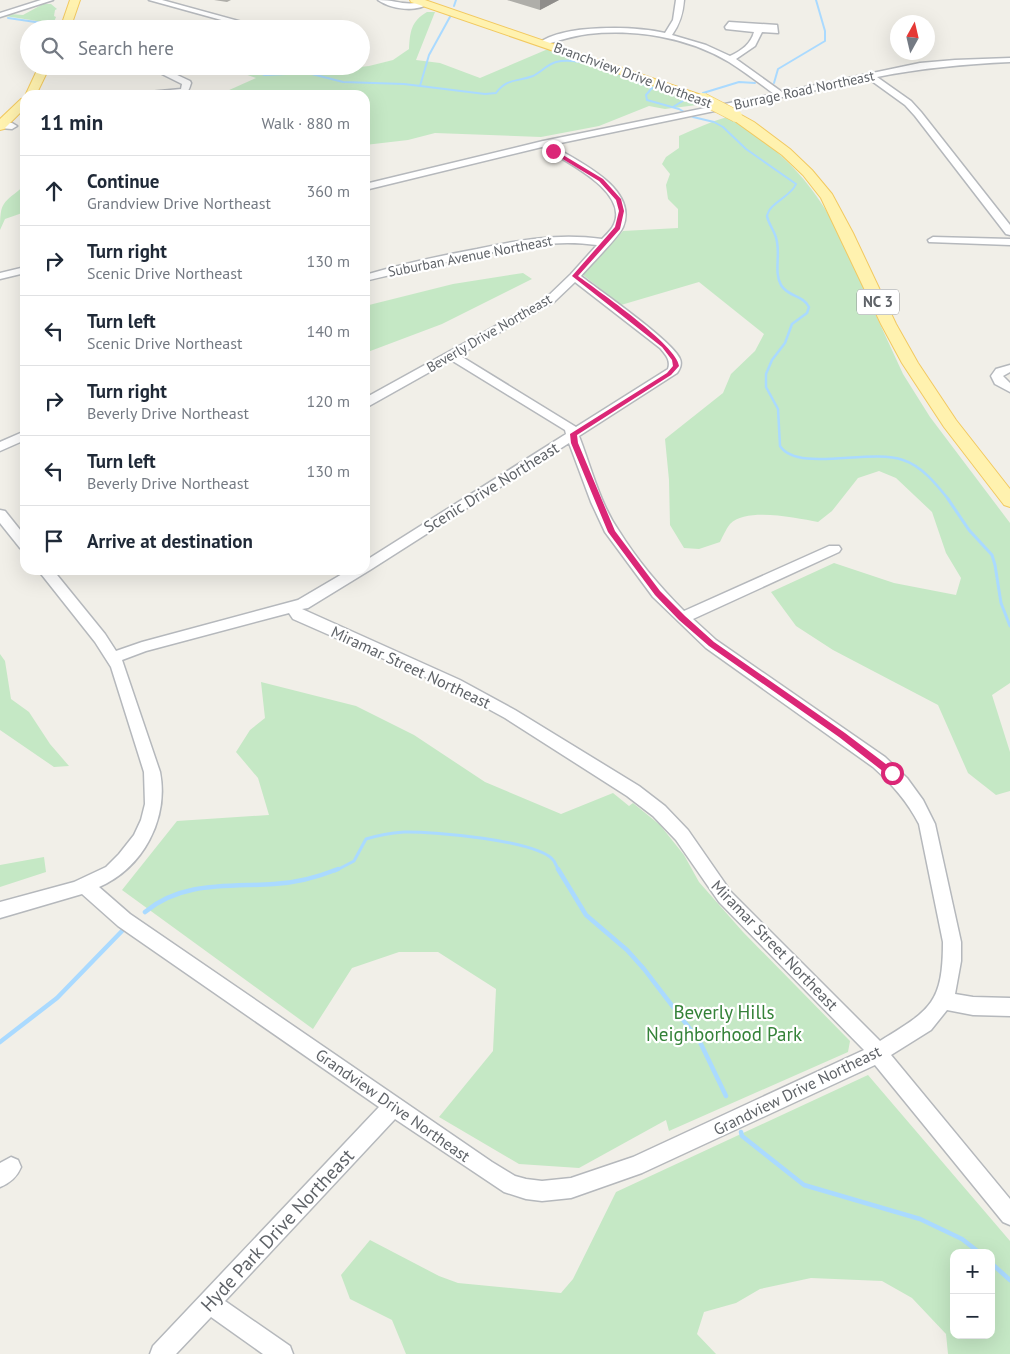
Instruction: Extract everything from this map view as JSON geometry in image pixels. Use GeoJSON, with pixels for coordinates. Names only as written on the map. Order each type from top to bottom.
{"type":"FeatureCollection","features":[{"type":"Feature","properties":{"kind":"main road"},"geometry":{"type":"LineString","coordinates":[[68,20],[75,0]]}},
{"type":"Feature","properties":{"kind":"main road","name":"Branchview Drive Northeast"},"geometry":{"type":"LineString","coordinates":[[420,2],[662,83],[704,99],[736,116],[790,154],[811,176],[838,215],[887,321],[908,358],[967,447],[1010,501]]}},
{"type":"Feature","properties":{"kind":"main road"},"geometry":{"type":"LineString","coordinates":[[33,90],[41,75]]}},
{"type":"Feature","properties":{"kind":"main road"},"geometry":{"type":"LineString","coordinates":[[43,90],[51,75]]}},
{"type":"Feature","properties":{"kind":"main road"},"geometry":{"type":"LineString","coordinates":[[3,128],[20,108]]}},
{"type":"Feature","properties":{"kind":"main road"},"geometry":{"type":"LineString","coordinates":[[3,128],[20,117]]}},
{"type":"Feature","properties":{"kind":"street"},"geometry":{"type":"LineString","coordinates":[[0,15],[49,0]]}},
{"type":"Feature","properties":{"kind":"street"},"geometry":{"type":"LineString","coordinates":[[153,0],[230,20]]}},
{"type":"Feature","properties":{"kind":"street"},"geometry":{"type":"LineString","coordinates":[[382,0],[407,8],[415,8],[420,2]]}},
{"type":"Feature","properties":{"kind":"street"},"geometry":{"type":"LineString","coordinates":[[668,36],[673,30],[680,7],[680,0]]}},
{"type":"Feature","properties":{"kind":"street"},"geometry":{"type":"LineString","coordinates":[[730,59],[743,53],[756,38],[758,30]]}},
{"type":"Feature","properties":{"kind":"street"},"geometry":{"type":"LineString","coordinates":[[543,43],[568,34],[588,31],[630,31],[668,36],[700,45],[730,59],[781,95]]}},
{"type":"Feature","properties":{"kind":"street","name":"Burrage Road Northeast"},"geometry":{"type":"LineString","coordinates":[[370,186],[542,144],[870,76],[938,64],[1010,60]]}},
{"type":"Feature","properties":{"kind":"street"},"geometry":{"type":"LineString","coordinates":[[166,75],[185,81],[187,84],[184,90]]}},
{"type":"Feature","properties":{"kind":"street"},"geometry":{"type":"LineString","coordinates":[[870,76],[908,103],[918,114],[1010,232]]}},
{"type":"Feature","properties":{"kind":"street","name":"Beverly Drive Northeast"},"geometry":{"type":"LineString","coordinates":[[370,400],[550,300],[605,243],[620,222],[621,211],[618,199],[601,180],[542,144]]}},
{"type":"Feature","properties":{"kind":"street","name":"Suburban Avenue Northeast"},"geometry":{"type":"LineString","coordinates":[[370,277],[433,260],[547,238],[582,239],[605,243]]}},
{"type":"Feature","properties":{"kind":"street"},"geometry":{"type":"LineString","coordinates":[[932,240],[1010,242]]}},
{"type":"Feature","properties":{"kind":"street"},"geometry":{"type":"LineString","coordinates":[[0,276],[20,271]]}},
{"type":"Feature","properties":{"kind":"street","name":"Scenic Drive Northeast"},"geometry":{"type":"LineString","coordinates":[[370,564],[669,374],[676,366],[673,354],[575,276]]}},
{"type":"Feature","properties":{"kind":"street"},"geometry":{"type":"LineString","coordinates":[[452,356],[564,424],[574,434]]}},
{"type":"Feature","properties":{"kind":"street"},"geometry":{"type":"LineString","coordinates":[[1010,368],[1000,371],[997,376],[998,382],[1010,388]]}},
{"type":"Feature","properties":{"kind":"street","name":"Grandview Drive Northeast"},"geometry":{"type":"LineString","coordinates":[[85,885],[124,920],[511,1185],[526,1190],[542,1191],[571,1188],[635,1166],[861,1063],[924,1024],[942,1001],[947,991],[952,961],[952,942],[928,824],[917,805],[901,783],[878,762],[711,644],[658,593],[612,532],[574,443],[574,434]]}},
{"type":"Feature","properties":{"kind":"street"},"geometry":{"type":"LineString","coordinates":[[0,447],[20,437]]}},
{"type":"Feature","properties":{"kind":"street"},"geometry":{"type":"LineString","coordinates":[[0,514],[20,539]]}},
{"type":"Feature","properties":{"kind":"street"},"geometry":{"type":"LineString","coordinates":[[682,618],[834,549]]}},
{"type":"Feature","properties":{"kind":"street"},"geometry":{"type":"LineString","coordinates":[[0,910],[85,885],[112,872],[130,856],[148,825],[154,804],[155,786],[152,772],[118,666],[100,638],[52,575]]}},
{"type":"Feature","properties":{"kind":"street"},"geometry":{"type":"LineString","coordinates":[[113,658],[142,647],[294,608],[315,599],[352,575]]}},
{"type":"Feature","properties":{"kind":"street","name":"Miramar Street Northeast"},"geometry":{"type":"LineString","coordinates":[[294,608],[298,615],[455,684],[510,714],[633,791],[659,811],[682,835],[712,880],[742,915],[878,1052],[1010,1216]]}},
{"type":"Feature","properties":{"kind":"street"},"geometry":{"type":"LineString","coordinates":[[942,1001],[973,1006],[1010,1007]]}},
{"type":"Feature","properties":{"kind":"street","name":"Hyde Park Drive Northeast"},"geometry":{"type":"LineString","coordinates":[[161,1354],[394,1106]]}},
{"type":"Feature","properties":{"kind":"street"},"geometry":{"type":"LineString","coordinates":[[209,1303],[282,1354]]}},
{"type":"Feature","properties":{"kind":"green space"},"geometry":{"type":"Polygon","coordinates":[[[43,4],[51,4],[57,9],[55,10],[55,20],[31,20],[5,16],[10,14],[23,15],[43,4]]]}},
{"type":"Feature","properties":{"kind":"green space"},"geometry":{"type":"Polygon","coordinates":[[[427,12],[435,12],[416,60],[440,63],[480,78],[548,49],[705,104],[665,109],[649,106],[599,126],[541,137],[435,133],[408,140],[370,144],[370,90],[229,90],[256,78],[248,75],[370,75],[370,66],[393,60],[409,49],[412,28],[422,15],[427,12]]]}},
{"type":"Feature","properties":{"kind":"green space"},"geometry":{"type":"Polygon","coordinates":[[[727,117],[774,149],[810,187],[832,220],[903,374],[930,417],[1010,523],[1010,683],[992,695],[1010,752],[1010,791],[996,795],[968,773],[938,705],[833,650],[796,626],[771,592],[834,563],[894,583],[956,595],[961,578],[946,553],[932,512],[896,478],[879,471],[858,478],[832,511],[818,522],[772,515],[748,516],[738,519],[730,524],[720,542],[699,549],[684,548],[670,525],[669,480],[665,439],[723,393],[731,374],[755,351],[764,334],[699,282],[621,305],[583,275],[623,231],[678,228],[678,209],[668,199],[666,185],[670,174],[662,164],[666,157],[679,148],[679,136],[727,117]]]}},
{"type":"Feature","properties":{"kind":"green space"},"geometry":{"type":"Polygon","coordinates":[[[20,189],[20,214],[5,219],[0,230],[2,208],[7,200],[20,189]]]}},
{"type":"Feature","properties":{"kind":"green space"},"geometry":{"type":"Polygon","coordinates":[[[523,273],[532,279],[442,324],[370,351],[370,305],[453,284],[523,273]]]}},
{"type":"Feature","properties":{"kind":"green space"},"geometry":{"type":"Polygon","coordinates":[[[0,654],[5,661],[11,699],[29,712],[50,744],[69,766],[54,767],[0,730],[0,654]]]}},
{"type":"Feature","properties":{"kind":"green space","name":"Beverly Hills Neighborhood Park"},"geometry":{"type":"Polygon","coordinates":[[[261,682],[356,706],[414,735],[485,782],[561,814],[613,793],[629,806],[633,803],[660,825],[684,855],[699,882],[743,932],[850,1041],[848,1052],[669,1131],[666,1120],[579,1168],[519,1164],[439,1117],[493,1051],[496,989],[438,952],[399,952],[352,968],[313,1029],[122,890],[177,821],[269,815],[258,778],[236,752],[250,730],[265,718],[261,682]]]}},
{"type":"Feature","properties":{"kind":"green space"},"geometry":{"type":"Polygon","coordinates":[[[44,857],[46,872],[0,887],[0,865],[44,857]]]}},
{"type":"Feature","properties":{"kind":"green space"},"geometry":{"type":"Polygon","coordinates":[[[868,1075],[1010,1241],[1010,1354],[948,1354],[946,1334],[912,1298],[882,1281],[811,1278],[760,1289],[736,1303],[704,1312],[697,1334],[716,1354],[406,1354],[392,1320],[350,1299],[341,1275],[370,1240],[439,1276],[458,1283],[561,1293],[573,1279],[616,1192],[868,1075]]]}},
{"type":"Feature","properties":{"kind":"waterway"},"geometry":{"type":"LineString","coordinates":[[454,6],[456,0]]}},
{"type":"Feature","properties":{"kind":"waterway"},"geometry":{"type":"LineString","coordinates":[[774,83],[778,69],[825,41],[825,31],[816,0]]}},
{"type":"Feature","properties":{"kind":"waterway"},"geometry":{"type":"LineString","coordinates":[[420,86],[429,55],[451,15]]}},
{"type":"Feature","properties":{"kind":"waterway"},"geometry":{"type":"LineString","coordinates":[[8,18],[22,20]]}},
{"type":"Feature","properties":{"kind":"waterway"},"geometry":{"type":"LineString","coordinates":[[420,86],[485,94],[496,93],[504,85],[533,76],[556,62],[578,62],[604,69],[652,88],[646,95],[647,100],[679,109],[693,117],[714,122],[723,127],[746,149],[796,184],[789,193],[771,208],[767,216]]}},
{"type":"Feature","properties":{"kind":"waterway"},"geometry":{"type":"LineString","coordinates":[[316,75],[343,82],[420,86]]}},
{"type":"Feature","properties":{"kind":"waterway"},"geometry":{"type":"LineString","coordinates":[[703,93],[739,82],[755,83]]}},
{"type":"Feature","properties":{"kind":"waterway"},"geometry":{"type":"LineString","coordinates":[[673,107],[689,97]]}},
{"type":"Feature","properties":{"kind":"waterway"},"geometry":{"type":"LineString","coordinates":[[767,216],[778,247],[777,270],[781,285],[787,292],[803,300],[809,307],[807,313],[792,324],[785,343],[772,360],[766,374],[766,387],[778,409],[780,446],[789,454],[802,458],[889,457],[903,460],[923,471],[949,500]]}},
{"type":"Feature","properties":{"kind":"waterway"},"geometry":{"type":"LineString","coordinates":[[948,499],[969,530],[992,555],[1001,603],[1010,626]]}},
{"type":"Feature","properties":{"kind":"waterway"},"geometry":{"type":"LineString","coordinates":[[335,871],[354,861],[366,839],[404,832],[483,838],[528,847],[554,861],[558,869]]}},
{"type":"Feature","properties":{"kind":"waterway"},"geometry":{"type":"LineString","coordinates":[[145,912],[159,902],[190,890],[206,887],[290,882],[315,877],[338,869]]}},
{"type":"Feature","properties":{"kind":"waterway"},"geometry":{"type":"LineString","coordinates":[[558,869],[586,915],[627,950],[644,969],[700,1042],[726,1096]]}},
{"type":"Feature","properties":{"kind":"waterway"},"geometry":{"type":"LineString","coordinates":[[0,1042],[57,998],[122,931]]}},
{"type":"Feature","properties":{"kind":"waterway"},"geometry":{"type":"LineString","coordinates":[[741,1132],[742,1136],[804,1185],[920,1219],[962,1239],[975,1249]]}},
{"type":"Feature","properties":{"kind":"waterway"},"geometry":{"type":"LineString","coordinates":[[995,1267],[1010,1280]]}},
{"type":"Feature","properties":{"kind":"route"},"geometry":{"type":"LineString","coordinates":[[553,151],[601,180],[613,191],[618,199],[621,211],[618,227],[575,276],[664,346],[673,354],[676,360],[676,366],[669,374],[574,434],[574,443],[612,532],[630,559],[658,593],[711,644],[842,735],[892,773]]}}]}
